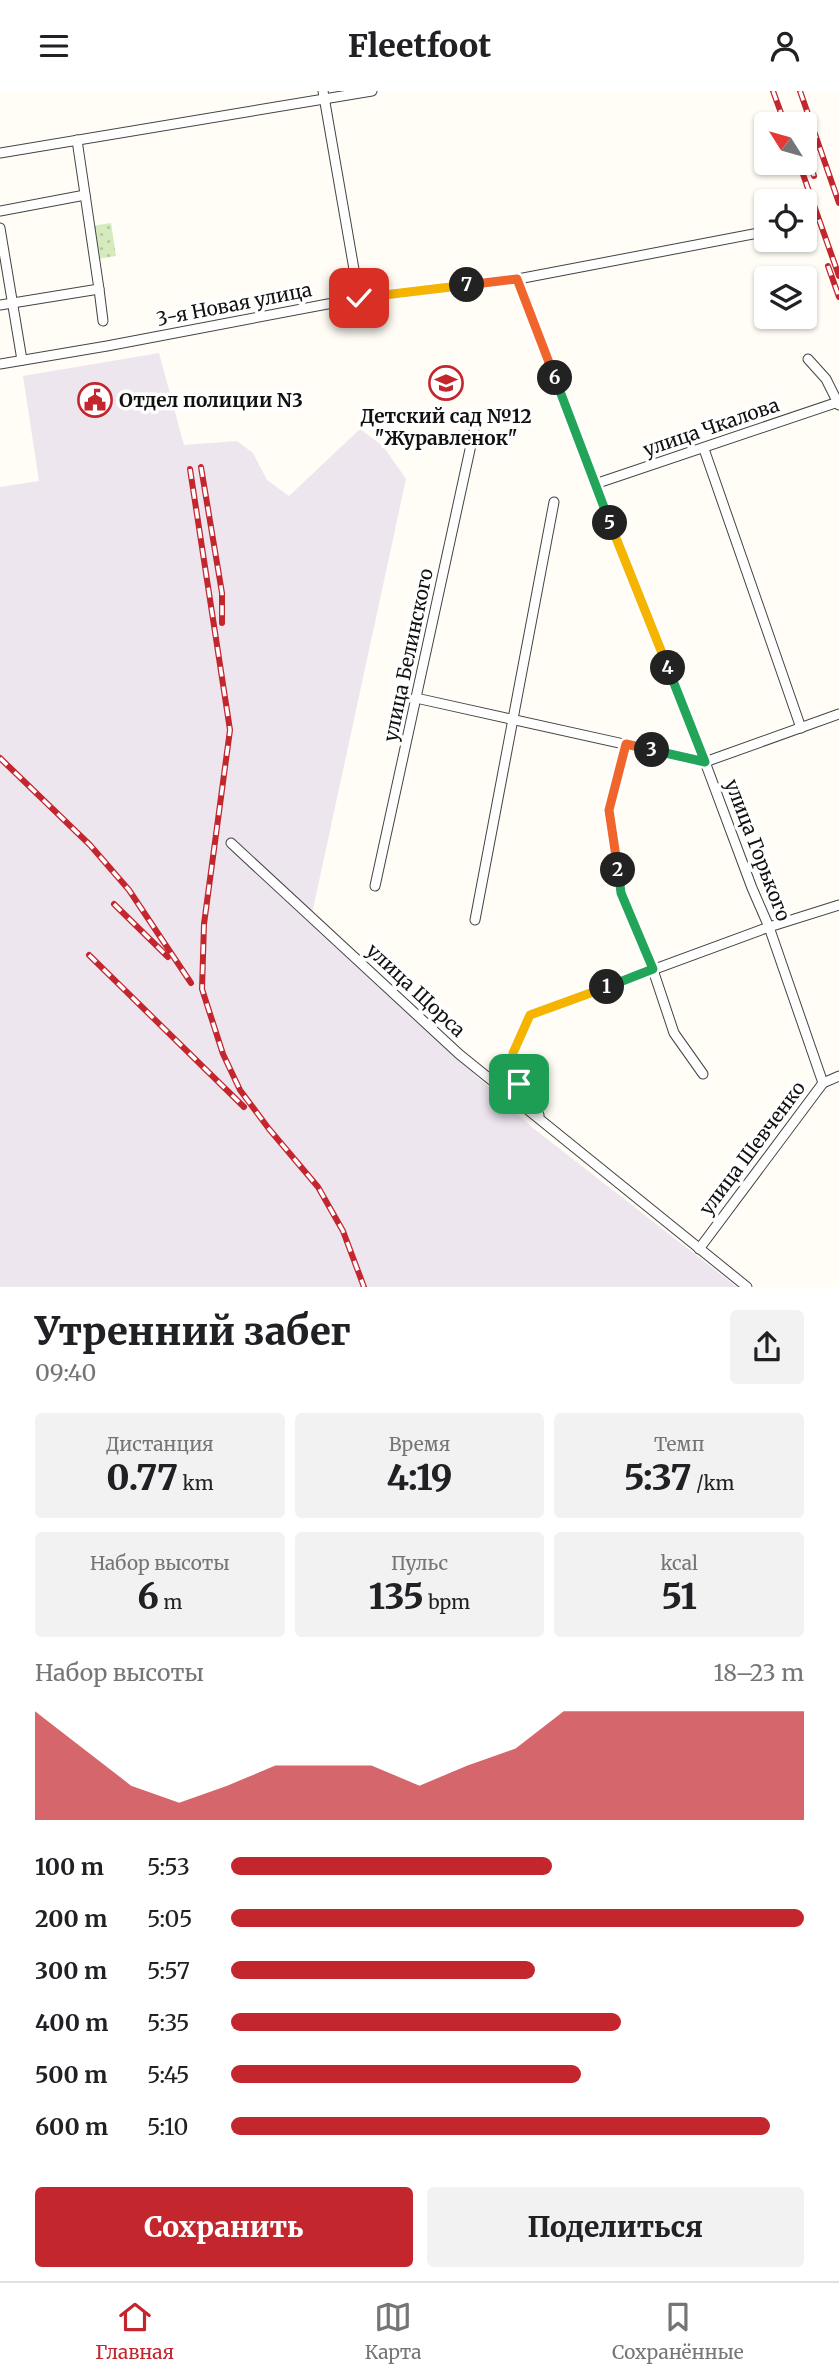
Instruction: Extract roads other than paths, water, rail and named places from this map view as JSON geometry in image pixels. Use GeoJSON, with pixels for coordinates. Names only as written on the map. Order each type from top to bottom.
{"type":"FeatureCollection","features":[{"type":"Feature","properties":{"kind":"street"},"geometry":{"type":"LineString","coordinates":[[0,153],[323,95],[372,91]]}},
{"type":"Feature","properties":{"kind":"street"},"geometry":{"type":"LineString","coordinates":[[323,95],[359,298]]}},
{"type":"Feature","properties":{"kind":"street"},"geometry":{"type":"LineString","coordinates":[[77,140],[103,321]]}},
{"type":"Feature","properties":{"kind":"street"},"geometry":{"type":"LineString","coordinates":[[0,211],[85,195]]}},
{"type":"Feature","properties":{"kind":"street"},"geometry":{"type":"LineString","coordinates":[[0,228],[22,360]]}},
{"type":"Feature","properties":{"kind":"street","name":"3-я Новая улица"},"geometry":{"type":"LineString","coordinates":[[0,364],[359,298],[517,279],[754,234]]}},
{"type":"Feature","properties":{"kind":"street","name":"улица Горького"},"geometry":{"type":"LineString","coordinates":[[517,279],[769,927],[822,1083]]}},
{"type":"Feature","properties":{"kind":"street"},"geometry":{"type":"LineString","coordinates":[[0,305],[99,289]]}},
{"type":"Feature","properties":{"kind":"street"},"geometry":{"type":"LineString","coordinates":[[808,359],[826,379],[839,404]]}},
{"type":"Feature","properties":{"kind":"street","name":"улица Чкалова"},"geometry":{"type":"LineString","coordinates":[[595,484],[839,404]]}},
{"type":"Feature","properties":{"kind":"street","name":"улица Белинского"},"geometry":{"type":"LineString","coordinates":[[375,886],[474,431]]}},
{"type":"Feature","properties":{"kind":"street"},"geometry":{"type":"LineString","coordinates":[[704,449],[801,728]]}},
{"type":"Feature","properties":{"kind":"street"},"geometry":{"type":"LineString","coordinates":[[475,920],[554,502]]}},
{"type":"Feature","properties":{"kind":"street"},"geometry":{"type":"LineString","coordinates":[[416,698],[705,762],[839,714]]}},
{"type":"Feature","properties":{"kind":"street"},"geometry":{"type":"LineString","coordinates":[[626,744],[609,810],[621,893],[653,969],[674,1033],[703,1075]]}},
{"type":"Feature","properties":{"kind":"street","name":"улица Щорса"},"geometry":{"type":"LineString","coordinates":[[231,843],[459,1054],[747,1287]]}},
{"type":"Feature","properties":{"kind":"street"},"geometry":{"type":"LineString","coordinates":[[544,1122],[519,1084],[513,1053],[530,1015],[769,927],[839,905]]}},
{"type":"Feature","properties":{"kind":"street","name":"улица Шевченко"},"geometry":{"type":"LineString","coordinates":[[699,1249],[822,1083],[839,1076]]}},
{"type":"Feature","properties":{"kind":"railway"},"geometry":{"type":"LineString","coordinates":[[773,91],[781,112]]}},
{"type":"Feature","properties":{"kind":"railway"},"geometry":{"type":"LineString","coordinates":[[800,91],[839,203]]}},
{"type":"Feature","properties":{"kind":"railway"},"geometry":{"type":"LineString","coordinates":[[803,175],[839,276]]}},
{"type":"Feature","properties":{"kind":"railway"},"geometry":{"type":"LineString","coordinates":[[828,266],[839,297]]}},
{"type":"Feature","properties":{"kind":"railway"},"geometry":{"type":"LineString","coordinates":[[201,467],[222,593],[222,623]]}},
{"type":"Feature","properties":{"kind":"railway"},"geometry":{"type":"LineString","coordinates":[[190,469],[230,730],[204,924],[202,989],[223,1054],[240,1090],[318,1187],[343,1231],[364,1287]]}},
{"type":"Feature","properties":{"kind":"railway"},"geometry":{"type":"LineString","coordinates":[[0,758],[90,845],[129,890],[191,983]]}},
{"type":"Feature","properties":{"kind":"railway"},"geometry":{"type":"LineString","coordinates":[[114,904],[168,957]]}},
{"type":"Feature","properties":{"kind":"railway"},"geometry":{"type":"LineString","coordinates":[[89,955],[244,1107]]}},
{"type":"Feature","properties":{"kind":"place","name":"Детский сад №12 \"Журавленок\""},"geometry":{"type":"Point","coordinates":[446,383]}},
{"type":"Feature","properties":{"kind":"place","name":"Отдел полиции N3"},"geometry":{"type":"Point","coordinates":[95,400]}}]}
